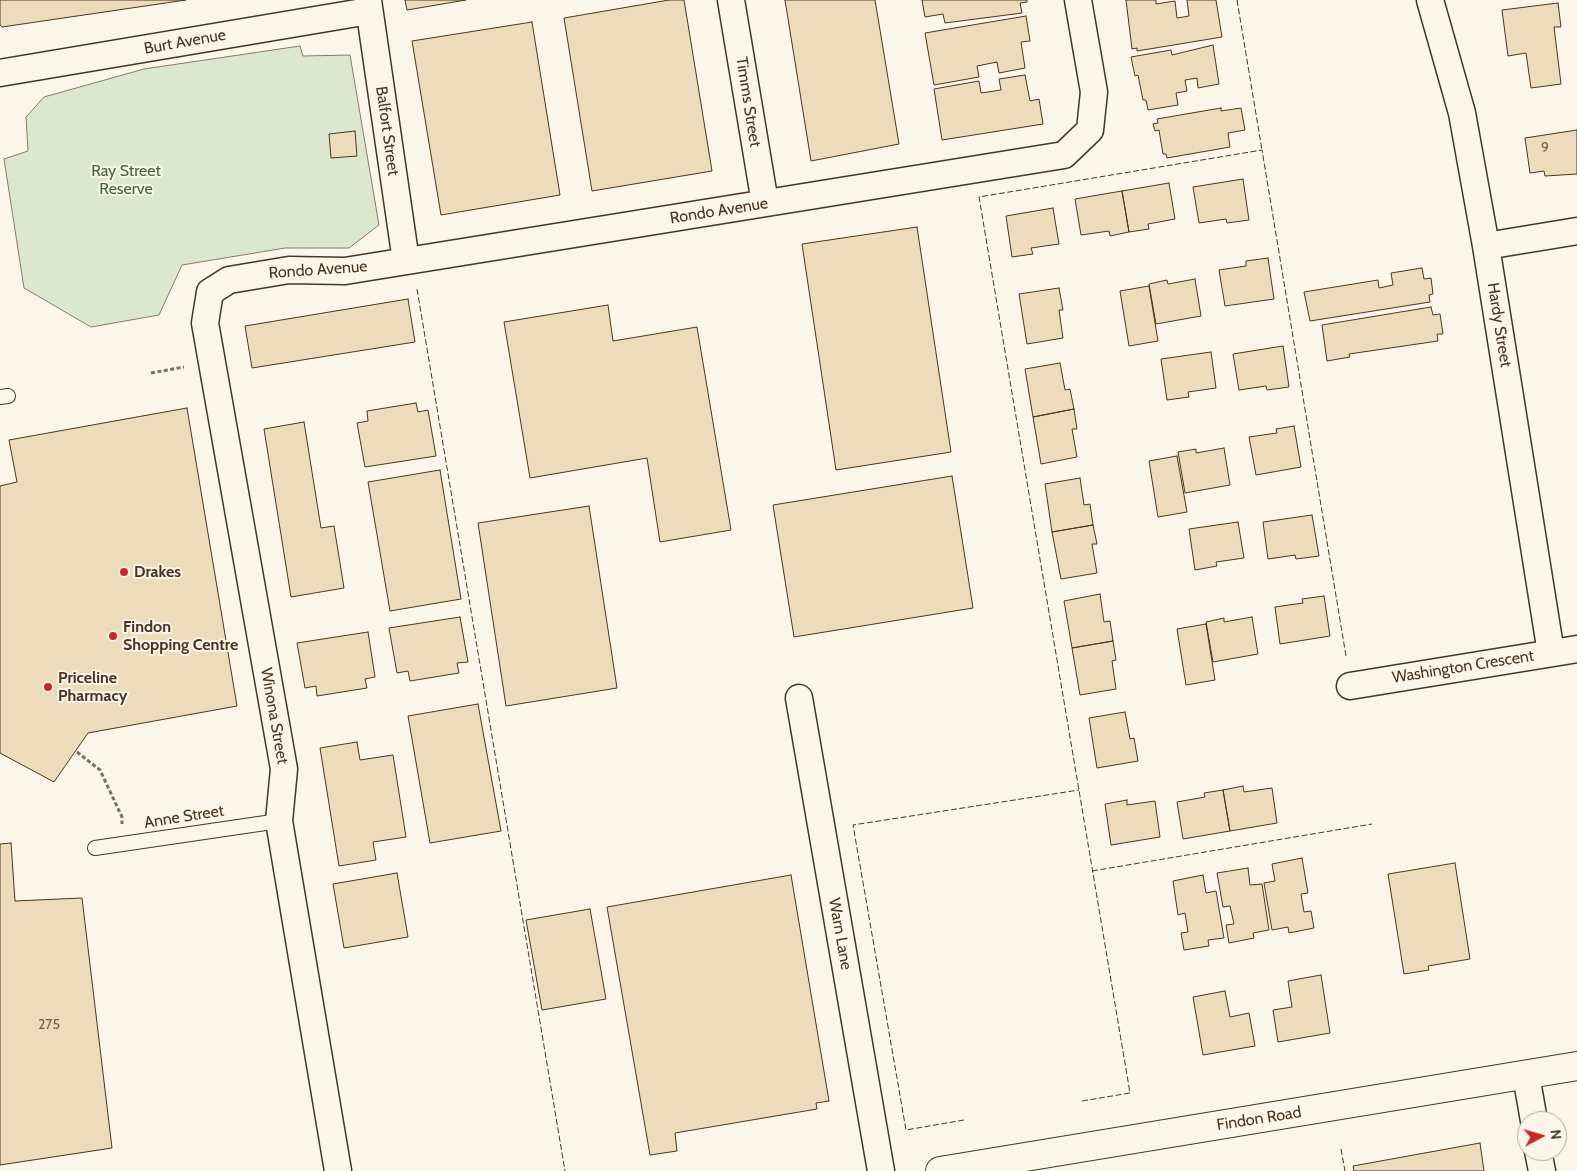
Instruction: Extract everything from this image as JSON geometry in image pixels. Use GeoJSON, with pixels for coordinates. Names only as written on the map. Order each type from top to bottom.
{"type":"FeatureCollection","features":[{"type":"Feature","properties":{"kind":"main road","name":"Findon Road"},"geometry":{"type":"LineString","coordinates":[[940,1171],[1577,1066]]}},
{"type":"Feature","properties":{"kind":"street","name":"Timms Street"},"geometry":{"type":"LineString","coordinates":[[731,0],[765,203]]}},
{"type":"Feature","properties":{"kind":"street","name":"Rondo Avenue"},"geometry":{"type":"LineString","coordinates":[[210,292],[229,280],[281,272],[345,271],[1064,155],[1090,130],[1094,92],[1078,0]]}},
{"type":"Feature","properties":{"kind":"street","name":"Hardy Street"},"geometry":{"type":"LineString","coordinates":[[1430,0],[1462,113],[1486,246],[1551,653]]}},
{"type":"Feature","properties":{"kind":"street","name":"Burt Avenue"},"geometry":{"type":"LineString","coordinates":[[0,73],[368,5]]}},
{"type":"Feature","properties":{"kind":"street","name":"Balfort Street"},"geometry":{"type":"LineString","coordinates":[[368,5],[406,261]]}},
{"type":"Feature","properties":{"kind":"street"},"geometry":{"type":"LineString","coordinates":[[1486,246],[1577,231]]}},
{"type":"Feature","properties":{"kind":"street","name":"Winona Street"},"geometry":{"type":"LineString","coordinates":[[210,292],[204,323],[284,769],[279,820],[338,1171]]}},
{"type":"Feature","properties":{"kind":"street","name":"Washington Crescent"},"geometry":{"type":"LineString","coordinates":[[1350,686],[1577,649]]}},
{"type":"Feature","properties":{"kind":"street","name":"Warn Lane"},"geometry":{"type":"LineString","coordinates":[[800,698],[881,1171]]}},
{"type":"Feature","properties":{"kind":"street"},"geometry":{"type":"LineString","coordinates":[[1526,1075],[1532,1111]]}},
{"type":"Feature","properties":{"kind":"lane","name":"Anne Street"},"geometry":{"type":"LineString","coordinates":[[96,848],[279,820]]}},
{"type":"Feature","properties":{"kind":"path"},"geometry":{"type":"LineString","coordinates":[[151,373],[212,362]]}},
{"type":"Feature","properties":{"kind":"path"},"geometry":{"type":"LineString","coordinates":[[78,752],[100,770],[122,817],[121,844]]}},
{"type":"Feature","properties":{"kind":"green space","name":"Ray Street Reserve"},"geometry":{"type":"Polygon","coordinates":[[[300,46],[303,56],[350,55],[379,225],[349,248],[285,248],[182,265],[159,315],[91,327],[24,288],[4,159],[28,151],[26,117],[44,97],[144,69],[300,46]]]}},
{"type":"Feature","properties":{"kind":"building"},"geometry":{"type":"Polygon","coordinates":[[[0,0],[186,0],[2,27],[0,25],[0,0]]]}},
{"type":"Feature","properties":{"kind":"building"},"geometry":{"type":"Polygon","coordinates":[[[405,0],[466,0],[407,10],[405,0]]]}},
{"type":"Feature","properties":{"kind":"building"},"geometry":{"type":"Polygon","coordinates":[[[669,0],[684,0],[712,171],[592,191],[564,18],[669,0]]]}},
{"type":"Feature","properties":{"kind":"building"},"geometry":{"type":"Polygon","coordinates":[[[785,0],[875,0],[899,144],[811,161],[785,0]]]}},
{"type":"Feature","properties":{"kind":"building"},"geometry":{"type":"Polygon","coordinates":[[[922,0],[1027,0],[1027,2],[1020,3],[1022,13],[945,23],[943,14],[925,17],[922,0]]]}},
{"type":"Feature","properties":{"kind":"building"},"geometry":{"type":"Polygon","coordinates":[[[1126,0],[1156,0],[1156,4],[1175,1],[1177,18],[1189,16],[1187,0],[1216,0],[1222,37],[1137,51],[1137,48],[1132,49],[1126,0]]]}},
{"type":"Feature","properties":{"kind":"building"},"geometry":{"type":"Polygon","coordinates":[[[1558,3],[1561,27],[1554,27],[1561,84],[1531,88],[1526,53],[1508,56],[1502,10],[1558,3]]]}},
{"type":"Feature","properties":{"kind":"building"},"geometry":{"type":"Polygon","coordinates":[[[1026,16],[1030,41],[1021,42],[1025,68],[999,73],[997,62],[977,66],[979,77],[934,85],[925,33],[1026,16]]]}},
{"type":"Feature","properties":{"kind":"building"},"geometry":{"type":"Polygon","coordinates":[[[532,22],[560,195],[441,215],[412,41],[532,22]]]}},
{"type":"Feature","properties":{"kind":"building"},"geometry":{"type":"Polygon","coordinates":[[[1213,45],[1219,84],[1198,88],[1197,78],[1185,80],[1187,91],[1176,93],[1178,105],[1148,110],[1146,100],[1143,100],[1138,75],[1135,76],[1131,57],[1171,50],[1172,55],[1213,45]]]}},
{"type":"Feature","properties":{"kind":"building"},"geometry":{"type":"Polygon","coordinates":[[[1025,75],[1030,101],[1039,99],[1043,124],[942,140],[934,89],[979,81],[981,93],[1001,90],[999,79],[1025,75]]]}},
{"type":"Feature","properties":{"kind":"building"},"geometry":{"type":"Polygon","coordinates":[[[1221,108],[1221,111],[1241,108],[1245,130],[1228,133],[1230,147],[1167,158],[1166,154],[1163,154],[1159,130],[1155,131],[1153,124],[1158,123],[1157,119],[1221,108]]]}},
{"type":"Feature","properties":{"kind":"building"},"geometry":{"type":"Polygon","coordinates":[[[1577,130],[1577,174],[1545,176],[1544,171],[1530,173],[1525,138],[1577,130]]]}},
{"type":"Feature","properties":{"kind":"building"},"geometry":{"type":"Polygon","coordinates":[[[355,131],[357,156],[331,158],[329,134],[355,131]]]}},
{"type":"Feature","properties":{"kind":"building"},"geometry":{"type":"Polygon","coordinates":[[[1243,179],[1249,220],[1227,223],[1226,219],[1199,223],[1193,187],[1243,179]]]}},
{"type":"Feature","properties":{"kind":"building"},"geometry":{"type":"Polygon","coordinates":[[[1169,183],[1175,219],[1148,224],[1149,229],[1129,232],[1122,191],[1169,183]]]}},
{"type":"Feature","properties":{"kind":"building"},"geometry":{"type":"Polygon","coordinates":[[[1122,191],[1129,232],[1110,236],[1109,231],[1081,235],[1075,199],[1122,191]]]}},
{"type":"Feature","properties":{"kind":"building"},"geometry":{"type":"Polygon","coordinates":[[[1053,208],[1059,244],[1031,248],[1033,254],[1012,257],[1006,216],[1053,208]]]}},
{"type":"Feature","properties":{"kind":"building"},"geometry":{"type":"Polygon","coordinates":[[[917,227],[951,452],[836,470],[802,244],[917,227]]]}},
{"type":"Feature","properties":{"kind":"building"},"geometry":{"type":"Polygon","coordinates":[[[1268,258],[1274,299],[1225,306],[1219,270],[1246,266],[1246,261],[1268,258]]]}},
{"type":"Feature","properties":{"kind":"building"},"geometry":{"type":"Polygon","coordinates":[[[1422,268],[1424,279],[1431,278],[1433,294],[1429,295],[1430,302],[1310,321],[1304,292],[1378,280],[1379,288],[1393,285],[1391,273],[1422,268]]]}},
{"type":"Feature","properties":{"kind":"building"},"geometry":{"type":"Polygon","coordinates":[[[1195,279],[1201,316],[1156,324],[1149,284],[1167,280],[1168,284],[1195,279]]]}},
{"type":"Feature","properties":{"kind":"building"},"geometry":{"type":"Polygon","coordinates":[[[1149,286],[1158,341],[1129,346],[1120,291],[1149,286]]]}},
{"type":"Feature","properties":{"kind":"building"},"geometry":{"type":"Polygon","coordinates":[[[1059,288],[1063,310],[1059,310],[1063,338],[1027,344],[1019,294],[1059,288]]]}},
{"type":"Feature","properties":{"kind":"building"},"geometry":{"type":"Polygon","coordinates":[[[408,299],[415,342],[252,368],[245,326],[408,299]]]}},
{"type":"Feature","properties":{"kind":"building"},"geometry":{"type":"Polygon","coordinates":[[[608,305],[613,341],[697,327],[731,530],[660,542],[647,458],[530,478],[504,322],[608,305]]]}},
{"type":"Feature","properties":{"kind":"building"},"geometry":{"type":"Polygon","coordinates":[[[1431,307],[1433,315],[1440,314],[1443,334],[1437,334],[1438,341],[1349,354],[1350,357],[1327,361],[1322,325],[1431,307]]]}},
{"type":"Feature","properties":{"kind":"building"},"geometry":{"type":"Polygon","coordinates":[[[1283,346],[1289,387],[1267,390],[1266,386],[1239,390],[1233,354],[1283,346]]]}},
{"type":"Feature","properties":{"kind":"building"},"geometry":{"type":"Polygon","coordinates":[[[1211,352],[1216,388],[1188,392],[1189,397],[1167,400],[1161,359],[1211,352]]]}},
{"type":"Feature","properties":{"kind":"building"},"geometry":{"type":"Polygon","coordinates":[[[1060,363],[1065,390],[1070,389],[1074,409],[1033,417],[1025,369],[1060,363]]]}},
{"type":"Feature","properties":{"kind":"building"},"geometry":{"type":"Polygon","coordinates":[[[416,403],[418,412],[428,410],[436,456],[365,467],[357,423],[368,421],[367,411],[416,403]]]}},
{"type":"Feature","properties":{"kind":"building","name":"Findon Shopping Centre"},"geometry":{"type":"Polygon","coordinates":[[[187,408],[237,706],[88,733],[54,782],[0,753],[0,486],[17,482],[9,440],[187,408]]]}},
{"type":"Feature","properties":{"kind":"building"},"geometry":{"type":"Polygon","coordinates":[[[1074,409],[1077,429],[1072,429],[1077,457],[1041,464],[1033,417],[1074,409]]]}},
{"type":"Feature","properties":{"kind":"building"},"geometry":{"type":"Polygon","coordinates":[[[304,422],[321,528],[334,526],[344,588],[291,597],[264,429],[304,422]]]}},
{"type":"Feature","properties":{"kind":"building"},"geometry":{"type":"Polygon","coordinates":[[[1294,426],[1301,467],[1256,475],[1249,437],[1277,433],[1276,429],[1294,426]]]}},
{"type":"Feature","properties":{"kind":"building"},"geometry":{"type":"Polygon","coordinates":[[[1224,448],[1230,485],[1185,493],[1178,452],[1196,449],[1196,453],[1224,448]]]}},
{"type":"Feature","properties":{"kind":"building"},"geometry":{"type":"Polygon","coordinates":[[[1177,456],[1187,512],[1158,517],[1149,461],[1177,456]]]}},
{"type":"Feature","properties":{"kind":"building"},"geometry":{"type":"Polygon","coordinates":[[[440,470],[461,599],[390,611],[368,482],[440,470]]]}},
{"type":"Feature","properties":{"kind":"building"},"geometry":{"type":"Polygon","coordinates":[[[952,476],[973,608],[794,637],[773,505],[952,476]]]}},
{"type":"Feature","properties":{"kind":"building"},"geometry":{"type":"Polygon","coordinates":[[[1080,478],[1084,505],[1090,504],[1093,525],[1052,532],[1045,484],[1080,478]]]}},
{"type":"Feature","properties":{"kind":"building"},"geometry":{"type":"Polygon","coordinates":[[[589,506],[617,688],[506,706],[478,523],[589,506]]]}},
{"type":"Feature","properties":{"kind":"building"},"geometry":{"type":"Polygon","coordinates":[[[1312,515],[1319,556],[1296,559],[1295,555],[1268,559],[1263,522],[1312,515]]]}},
{"type":"Feature","properties":{"kind":"building"},"geometry":{"type":"Polygon","coordinates":[[[1238,522],[1244,558],[1216,562],[1217,566],[1195,570],[1189,529],[1238,522]]]}},
{"type":"Feature","properties":{"kind":"building"},"geometry":{"type":"Polygon","coordinates":[[[1093,525],[1097,544],[1092,544],[1097,573],[1061,579],[1052,532],[1093,525]]]}},
{"type":"Feature","properties":{"kind":"building"},"geometry":{"type":"Polygon","coordinates":[[[1100,594],[1104,622],[1110,621],[1113,641],[1072,648],[1064,601],[1100,594]]]}},
{"type":"Feature","properties":{"kind":"building"},"geometry":{"type":"Polygon","coordinates":[[[1324,596],[1330,636],[1280,644],[1275,607],[1303,603],[1302,599],[1324,596]]]}},
{"type":"Feature","properties":{"kind":"building"},"geometry":{"type":"Polygon","coordinates":[[[460,617],[468,662],[457,663],[459,673],[410,681],[408,671],[397,673],[389,628],[460,617]]]}},
{"type":"Feature","properties":{"kind":"building"},"geometry":{"type":"Polygon","coordinates":[[[1252,617],[1258,654],[1213,662],[1206,622],[1224,618],[1224,622],[1252,617]]]}},
{"type":"Feature","properties":{"kind":"building"},"geometry":{"type":"Polygon","coordinates":[[[1206,624],[1215,680],[1186,685],[1177,629],[1206,624]]]}},
{"type":"Feature","properties":{"kind":"building"},"geometry":{"type":"Polygon","coordinates":[[[368,632],[375,677],[365,679],[367,688],[317,696],[316,686],[305,688],[297,643],[368,632]]]}},
{"type":"Feature","properties":{"kind":"building"},"geometry":{"type":"Polygon","coordinates":[[[1113,641],[1116,660],[1112,661],[1116,689],[1080,695],[1072,648],[1113,641]]]}},
{"type":"Feature","properties":{"kind":"building"},"geometry":{"type":"Polygon","coordinates":[[[478,704],[501,831],[430,843],[408,716],[478,704]]]}},
{"type":"Feature","properties":{"kind":"building"},"geometry":{"type":"Polygon","coordinates":[[[1125,712],[1130,739],[1134,738],[1138,761],[1097,768],[1089,718],[1125,712]]]}},
{"type":"Feature","properties":{"kind":"building"},"geometry":{"type":"Polygon","coordinates":[[[357,742],[360,760],[393,755],[406,837],[373,842],[376,860],[339,866],[320,748],[357,742]]]}},
{"type":"Feature","properties":{"kind":"building"},"geometry":{"type":"Polygon","coordinates":[[[1243,786],[1244,792],[1272,788],[1277,823],[1230,831],[1223,790],[1243,786]]]}},
{"type":"Feature","properties":{"kind":"building"},"geometry":{"type":"Polygon","coordinates":[[[1223,790],[1230,831],[1183,839],[1177,802],[1205,797],[1204,793],[1223,790]]]}},
{"type":"Feature","properties":{"kind":"building"},"geometry":{"type":"Polygon","coordinates":[[[1127,800],[1127,805],[1155,801],[1160,837],[1111,845],[1105,804],[1127,800]]]}},
{"type":"Feature","properties":{"kind":"building"},"geometry":{"type":"Polygon","coordinates":[[[11,843],[15,901],[82,898],[112,1148],[0,1165],[0,844],[11,843]]]}},
{"type":"Feature","properties":{"kind":"building"},"geometry":{"type":"Polygon","coordinates":[[[1302,858],[1308,893],[1301,894],[1304,912],[1311,911],[1314,928],[1289,933],[1288,927],[1272,930],[1264,883],[1275,881],[1272,864],[1302,858]]]}},
{"type":"Feature","properties":{"kind":"building"},"geometry":{"type":"Polygon","coordinates":[[[1455,863],[1470,959],[1428,966],[1429,970],[1404,974],[1388,874],[1455,863]]]}},
{"type":"Feature","properties":{"kind":"building"},"geometry":{"type":"Polygon","coordinates":[[[1248,868],[1250,885],[1262,884],[1269,930],[1253,933],[1254,938],[1229,943],[1226,925],[1234,924],[1230,906],[1223,907],[1217,873],[1248,868]]]}},
{"type":"Feature","properties":{"kind":"building"},"geometry":{"type":"Polygon","coordinates":[[[397,873],[408,937],[344,948],[333,884],[397,873]]]}},
{"type":"Feature","properties":{"kind":"building"},"geometry":{"type":"Polygon","coordinates":[[[791,875],[829,1101],[816,1103],[817,1109],[675,1133],[677,1151],[650,1155],[607,907],[791,875]]]}},
{"type":"Feature","properties":{"kind":"building"},"geometry":{"type":"Polygon","coordinates":[[[1203,875],[1206,893],[1216,891],[1224,938],[1208,940],[1209,946],[1184,950],[1181,933],[1188,932],[1185,913],[1178,915],[1173,881],[1203,875]]]}},
{"type":"Feature","properties":{"kind":"building"},"geometry":{"type":"Polygon","coordinates":[[[590,909],[606,999],[542,1010],[526,920],[590,909]]]}},
{"type":"Feature","properties":{"kind":"building"},"geometry":{"type":"Polygon","coordinates":[[[1321,975],[1330,1033],[1278,1042],[1273,1010],[1292,1007],[1288,981],[1321,975]]]}},
{"type":"Feature","properties":{"kind":"building"},"geometry":{"type":"Polygon","coordinates":[[[1225,991],[1230,1017],[1249,1013],[1255,1046],[1203,1055],[1193,997],[1225,991]]]}},
{"type":"Feature","properties":{"kind":"building"},"geometry":{"type":"Polygon","coordinates":[[[1480,1143],[1484,1171],[1354,1171],[1353,1166],[1480,1143]]]}},
{"type":"Feature","properties":{"kind":"fence"},"geometry":{"type":"LineString","coordinates":[[1237,0],[1262,150]]}},
{"type":"Feature","properties":{"kind":"fence"},"geometry":{"type":"LineString","coordinates":[[1082,1101],[1130,1093],[979,197],[1262,150],[1346,656]]}},
{"type":"Feature","properties":{"kind":"fence"},"geometry":{"type":"LineString","coordinates":[[417,289],[565,1171]]}},
{"type":"Feature","properties":{"kind":"fence"},"geometry":{"type":"LineString","coordinates":[[964,1120],[906,1130],[853,825],[1079,790]]}},
{"type":"Feature","properties":{"kind":"fence"},"geometry":{"type":"LineString","coordinates":[[1092,871],[1372,824]]}},
{"type":"Feature","properties":{"kind":"fence"},"geometry":{"type":"LineString","coordinates":[[1341,1149],[1345,1171]]}},
{"type":"Feature","properties":{"kind":"place","name":"Drakes"},"geometry":{"type":"Point","coordinates":[124,572]}},
{"type":"Feature","properties":{"kind":"place","name":"Findon Shopping Centre"},"geometry":{"type":"Point","coordinates":[113,636]}},
{"type":"Feature","properties":{"kind":"place","name":"Priceline Pharmacy"},"geometry":{"type":"Point","coordinates":[48,687]}}]}
